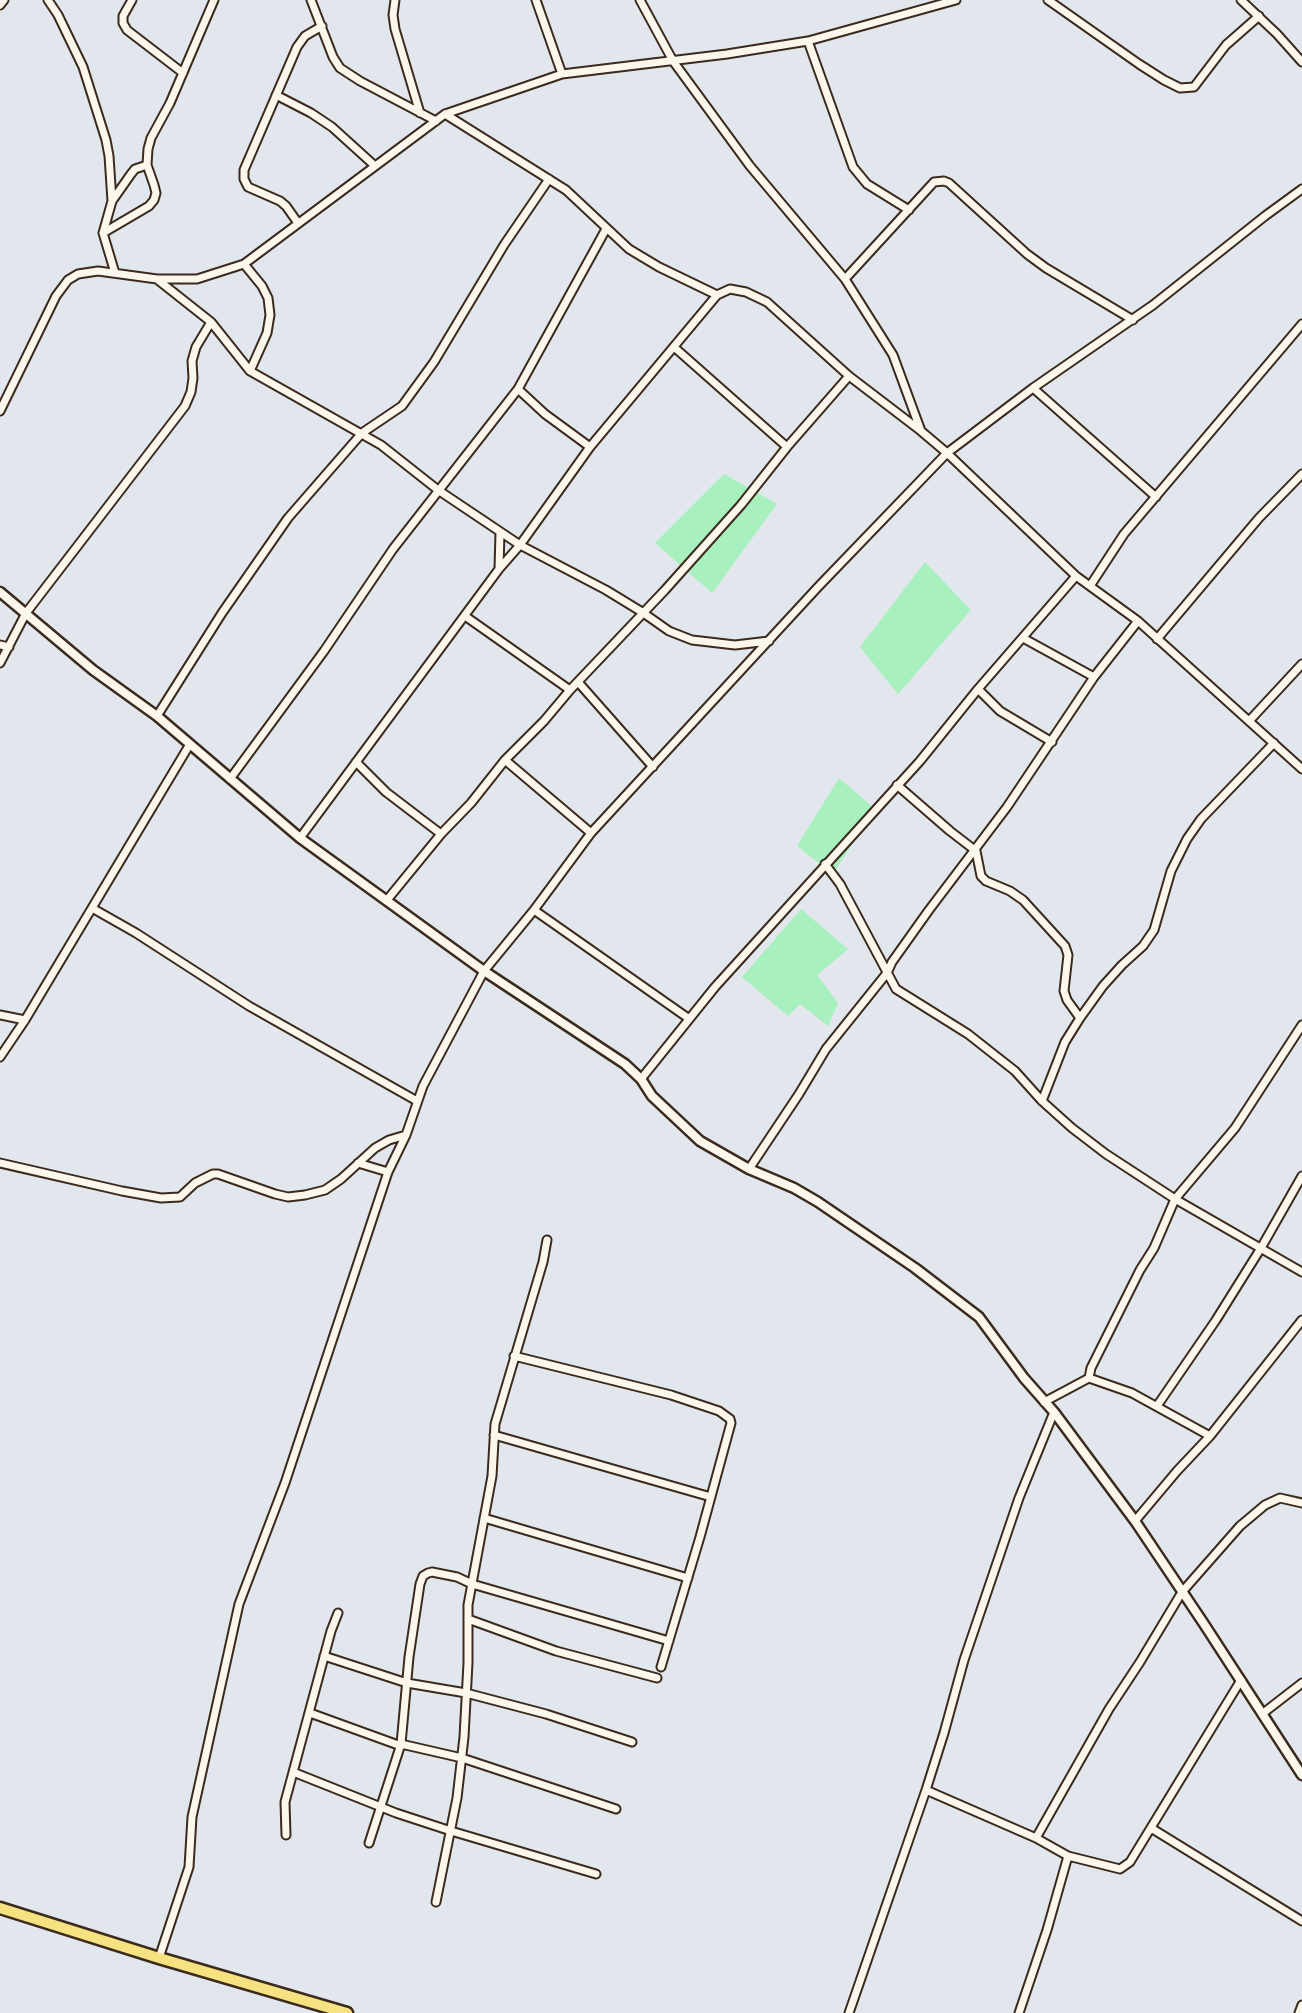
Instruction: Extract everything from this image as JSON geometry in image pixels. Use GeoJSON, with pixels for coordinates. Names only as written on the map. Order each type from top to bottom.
{"type":"FeatureCollection","features":[{"type":"Feature","properties":{"kind":"main road"},"geometry":{"type":"LineString","coordinates":[[0,1908],[346,2013]]}},
{"type":"Feature","properties":{"kind":"street"},"geometry":{"type":"LineString","coordinates":[[0,5],[4,0]]}},
{"type":"Feature","properties":{"kind":"street"},"geometry":{"type":"LineString","coordinates":[[48,0],[58,15],[89,83],[109,156],[112,201],[103,233],[116,273]]}},
{"type":"Feature","properties":{"kind":"street"},"geometry":{"type":"LineString","coordinates":[[132,0],[123,16],[123,23],[127,30],[183,73]]}},
{"type":"Feature","properties":{"kind":"street"},"geometry":{"type":"LineString","coordinates":[[103,233],[149,206],[153,200],[156,193],[147,165],[151,138],[170,103],[214,0]]}},
{"type":"Feature","properties":{"kind":"street"},"geometry":{"type":"LineString","coordinates":[[311,0],[333,57],[340,68],[436,121]]}},
{"type":"Feature","properties":{"kind":"street"},"geometry":{"type":"LineString","coordinates":[[395,0],[393,15],[395,29],[420,113]]}},
{"type":"Feature","properties":{"kind":"street"},"geometry":{"type":"LineString","coordinates":[[536,0],[562,74]]}},
{"type":"Feature","properties":{"kind":"street"},"geometry":{"type":"LineString","coordinates":[[640,0],[673,61],[750,166],[845,279],[893,355],[921,431]]}},
{"type":"Feature","properties":{"kind":"street"},"geometry":{"type":"LineString","coordinates":[[0,411],[56,296],[68,280],[88,271],[157,279],[197,279],[244,264],[445,114],[562,74],[673,61],[808,41],[956,0]]}},
{"type":"Feature","properties":{"kind":"street"},"geometry":{"type":"LineString","coordinates":[[1048,0],[1139,64],[1180,88],[1194,87],[1226,45],[1259,16]]}},
{"type":"Feature","properties":{"kind":"street"},"geometry":{"type":"LineString","coordinates":[[1241,0],[1295,52],[1302,62]]}},
{"type":"Feature","properties":{"kind":"street"},"geometry":{"type":"LineString","coordinates":[[298,224],[286,206],[248,187],[244,179],[244,170],[301,40],[322,26]]}},
{"type":"Feature","properties":{"kind":"street"},"geometry":{"type":"LineString","coordinates":[[808,41],[853,167],[867,184],[909,210]]}},
{"type":"Feature","properties":{"kind":"street"},"geometry":{"type":"LineString","coordinates":[[276,94],[333,127],[375,166]]}},
{"type":"Feature","properties":{"kind":"street"},"geometry":{"type":"LineString","coordinates":[[445,114],[549,179],[582,204],[629,249],[717,295]]}},
{"type":"Feature","properties":{"kind":"street"},"geometry":{"type":"LineString","coordinates":[[112,201],[135,169],[147,165]]}},
{"type":"Feature","properties":{"kind":"street"},"geometry":{"type":"LineString","coordinates":[[157,716],[222,613],[288,518],[362,433],[402,406],[434,362],[504,245],[549,179]]}},
{"type":"Feature","properties":{"kind":"street"},"geometry":{"type":"LineString","coordinates":[[845,279],[938,180],[949,183],[1027,254],[1046,268],[1132,320]]}},
{"type":"Feature","properties":{"kind":"street"},"geometry":{"type":"LineString","coordinates":[[159,1958],[189,1867],[192,1817],[239,1604],[285,1484],[388,1172],[406,1135],[423,1086],[484,971],[534,910],[591,833],[825,579],[947,453],[1033,388],[1153,305],[1302,189]]}},
{"type":"Feature","properties":{"kind":"street"},"geometry":{"type":"LineString","coordinates":[[230,779],[324,651],[393,549],[518,389],[606,229]]}},
{"type":"Feature","properties":{"kind":"street"},"geometry":{"type":"LineString","coordinates":[[244,264],[262,286],[268,298],[270,315],[267,333],[250,370]]}},
{"type":"Feature","properties":{"kind":"street"},"geometry":{"type":"LineString","coordinates":[[157,279],[211,322],[250,370],[296,398],[362,433],[396,456],[438,490],[520,545],[606,590],[669,631],[692,640],[735,645],[769,641]]}},
{"type":"Feature","properties":{"kind":"street"},"geometry":{"type":"LineString","coordinates":[[300,838],[499,569],[520,545],[590,447],[717,295],[730,289],[746,292],[767,302],[849,376],[921,431],[1076,576],[1138,621],[1302,769]]}},
{"type":"Feature","properties":{"kind":"street"},"geometry":{"type":"LineString","coordinates":[[0,663],[26,613],[185,406],[191,392],[192,361],[196,347],[211,322]]}},
{"type":"Feature","properties":{"kind":"street"},"geometry":{"type":"LineString","coordinates":[[1090,586],[1124,534],[1302,324]]}},
{"type":"Feature","properties":{"kind":"street"},"geometry":{"type":"LineString","coordinates":[[674,347],[787,447]]}},
{"type":"Feature","properties":{"kind":"street"},"geometry":{"type":"LineString","coordinates":[[387,900],[441,834],[471,804],[505,760],[544,721],[741,505],[787,447],[849,376]]}},
{"type":"Feature","properties":{"kind":"street"},"geometry":{"type":"LineString","coordinates":[[1033,388],[1156,497]]}},
{"type":"Feature","properties":{"kind":"street"},"geometry":{"type":"LineString","coordinates":[[518,389],[545,414],[590,447]]}},
{"type":"Feature","properties":{"kind":"street"},"geometry":{"type":"LineString","coordinates":[[1157,639],[1259,518],[1302,474]]}},
{"type":"Feature","properties":{"kind":"street"},"geometry":{"type":"LineString","coordinates":[[499,569],[500,532]]}},
{"type":"Feature","properties":{"kind":"street"},"geometry":{"type":"LineString","coordinates":[[640,1079],[688,1018],[927,752],[1076,576]]}},
{"type":"Feature","properties":{"kind":"street"},"geometry":{"type":"LineString","coordinates":[[0,592],[93,670],[157,716],[300,838],[484,971],[625,1064],[652,1096],[700,1141],[749,1169],[794,1188],[818,1202],[915,1268],[979,1317],[1024,1378],[1054,1412],[1135,1521],[1302,1775]]}},
{"type":"Feature","properties":{"kind":"street"},"geometry":{"type":"LineString","coordinates":[[465,616],[570,690]]}},
{"type":"Feature","properties":{"kind":"street"},"geometry":{"type":"LineString","coordinates":[[749,1169],[826,1049],[887,973],[892,962],[976,851],[1094,677],[1138,621]]}},
{"type":"Feature","properties":{"kind":"street"},"geometry":{"type":"LineString","coordinates":[[1023,638],[1094,677]]}},
{"type":"Feature","properties":{"kind":"street"},"geometry":{"type":"LineString","coordinates":[[0,645],[9,647]]}},
{"type":"Feature","properties":{"kind":"street"},"geometry":{"type":"LineString","coordinates":[[1250,720],[1302,664]]}},
{"type":"Feature","properties":{"kind":"street"},"geometry":{"type":"LineString","coordinates":[[578,682],[653,767]]}},
{"type":"Feature","properties":{"kind":"street"},"geometry":{"type":"LineString","coordinates":[[978,689],[1000,711],[1052,742]]}},
{"type":"Feature","properties":{"kind":"street"},"geometry":{"type":"LineString","coordinates":[[1042,1101],[1065,1042],[1080,1018],[1103,986],[1143,946],[1154,930],[1171,871],[1187,839],[1201,819],[1274,743]]}},
{"type":"Feature","properties":{"kind":"street"},"geometry":{"type":"LineString","coordinates":[[0,1057],[25,1020],[190,744]]}},
{"type":"Feature","properties":{"kind":"street"},"geometry":{"type":"LineString","coordinates":[[505,760],[591,833]]}},
{"type":"Feature","properties":{"kind":"street"},"geometry":{"type":"LineString","coordinates":[[356,762],[386,792],[441,834]]}},
{"type":"Feature","properties":{"kind":"street"},"geometry":{"type":"LineString","coordinates":[[897,785],[976,851],[981,876],[986,881],[1010,891],[1023,900],[1065,946],[1068,956],[1064,991],[1080,1018]]}},
{"type":"Feature","properties":{"kind":"street"},"geometry":{"type":"LineString","coordinates":[[825,864],[840,884],[896,989],[968,1034],[1015,1071],[1042,1101],[1106,1154],[1175,1199],[1302,1272]]}},
{"type":"Feature","properties":{"kind":"street"},"geometry":{"type":"LineString","coordinates":[[92,908],[136,933],[249,1006],[417,1101]]}},
{"type":"Feature","properties":{"kind":"street"},"geometry":{"type":"LineString","coordinates":[[534,910],[688,1018]]}},
{"type":"Feature","properties":{"kind":"street"},"geometry":{"type":"LineString","coordinates":[[0,1015],[25,1020]]}},
{"type":"Feature","properties":{"kind":"street"},"geometry":{"type":"LineString","coordinates":[[1089,1378],[1091,1368],[1140,1270],[1154,1248],[1175,1199],[1235,1128],[1302,1025]]}},
{"type":"Feature","properties":{"kind":"street"},"geometry":{"type":"LineString","coordinates":[[0,1163],[122,1191],[172,1199],[180,1197],[195,1183],[213,1174],[233,1178],[275,1194],[288,1197],[305,1196],[325,1190],[341,1179],[375,1148],[389,1140],[406,1135]]}},
{"type":"Feature","properties":{"kind":"street"},"geometry":{"type":"LineString","coordinates":[[358,1163],[388,1172]]}},
{"type":"Feature","properties":{"kind":"street"},"geometry":{"type":"LineString","coordinates":[[1157,1406],[1216,1320],[1302,1176]]}},
{"type":"Feature","properties":{"kind":"street"},"geometry":{"type":"LineString","coordinates":[[436,1902],[451,1831],[462,1758],[468,1605],[492,1476],[495,1424],[543,1262],[547,1240]]}},
{"type":"Feature","properties":{"kind":"street"},"geometry":{"type":"LineString","coordinates":[[1135,1521],[1210,1436],[1302,1320]]}},
{"type":"Feature","properties":{"kind":"street"},"geometry":{"type":"LineString","coordinates":[[514,1356],[671,1395],[728,1415],[731,1423],[661,1667]]}},
{"type":"Feature","properties":{"kind":"street"},"geometry":{"type":"LineString","coordinates":[[1044,1402],[1089,1378],[1132,1393],[1210,1436]]}},
{"type":"Feature","properties":{"kind":"street"},"geometry":{"type":"LineString","coordinates":[[849,2013],[926,1790],[967,1649],[1019,1498],[1054,1412]]}},
{"type":"Feature","properties":{"kind":"street"},"geometry":{"type":"LineString","coordinates":[[494,1435],[711,1497]]}},
{"type":"Feature","properties":{"kind":"street"},"geometry":{"type":"LineString","coordinates":[[1036,1838],[1109,1709],[1182,1592],[1240,1527],[1266,1505],[1280,1498],[1302,1503]]}},
{"type":"Feature","properties":{"kind":"street"},"geometry":{"type":"LineString","coordinates":[[484,1518],[688,1578]]}},
{"type":"Feature","properties":{"kind":"street"},"geometry":{"type":"LineString","coordinates":[[369,1843],[401,1745],[407,1683],[423,1576],[432,1572],[457,1577],[472,1584],[669,1641]]}},
{"type":"Feature","properties":{"kind":"street"},"geometry":{"type":"LineString","coordinates":[[286,1835],[285,1802],[331,1630],[338,1613]]}},
{"type":"Feature","properties":{"kind":"street"},"geometry":{"type":"LineString","coordinates":[[468,1619],[556,1651],[657,1678]]}},
{"type":"Feature","properties":{"kind":"street"},"geometry":{"type":"LineString","coordinates":[[324,1656],[407,1683],[466,1693],[556,1717],[632,1743]]}},
{"type":"Feature","properties":{"kind":"street"},"geometry":{"type":"LineString","coordinates":[[926,1790],[1036,1838],[1068,1856],[1120,1869],[1130,1862],[1241,1680]]}},
{"type":"Feature","properties":{"kind":"street"},"geometry":{"type":"LineString","coordinates":[[1262,1714],[1302,1683]]}},
{"type":"Feature","properties":{"kind":"street"},"geometry":{"type":"LineString","coordinates":[[310,1713],[401,1745],[462,1758],[616,1809]]}},
{"type":"Feature","properties":{"kind":"street"},"geometry":{"type":"LineString","coordinates":[[293,1772],[379,1807],[596,1874]]}},
{"type":"Feature","properties":{"kind":"street"},"geometry":{"type":"LineString","coordinates":[[1150,1828],[1302,1922]]}},
{"type":"Feature","properties":{"kind":"street"},"geometry":{"type":"LineString","coordinates":[[1019,2013],[1042,1947],[1068,1856]]}},
{"type":"Feature","properties":{"kind":"street"},"geometry":{"type":"LineString","coordinates":[[1299,2013],[1302,2005]]}},
{"type":"Feature","properties":{"kind":"green space"},"geometry":{"type":"Polygon","coordinates":[[[724,474],[777,504],[712,593],[655,543],[724,474]]]}},
{"type":"Feature","properties":{"kind":"green space"},"geometry":{"type":"Polygon","coordinates":[[[925,562],[971,610],[898,694],[860,647],[925,562]]]}},
{"type":"Feature","properties":{"kind":"green space"},"geometry":{"type":"Polygon","coordinates":[[[839,778],[875,809],[833,874],[797,846],[839,778]]]}},
{"type":"Feature","properties":{"kind":"green space"},"geometry":{"type":"Polygon","coordinates":[[[801,909],[848,949],[817,975],[838,1003],[828,1026],[800,1004],[788,1016],[742,977],[801,909]]]}}]}
